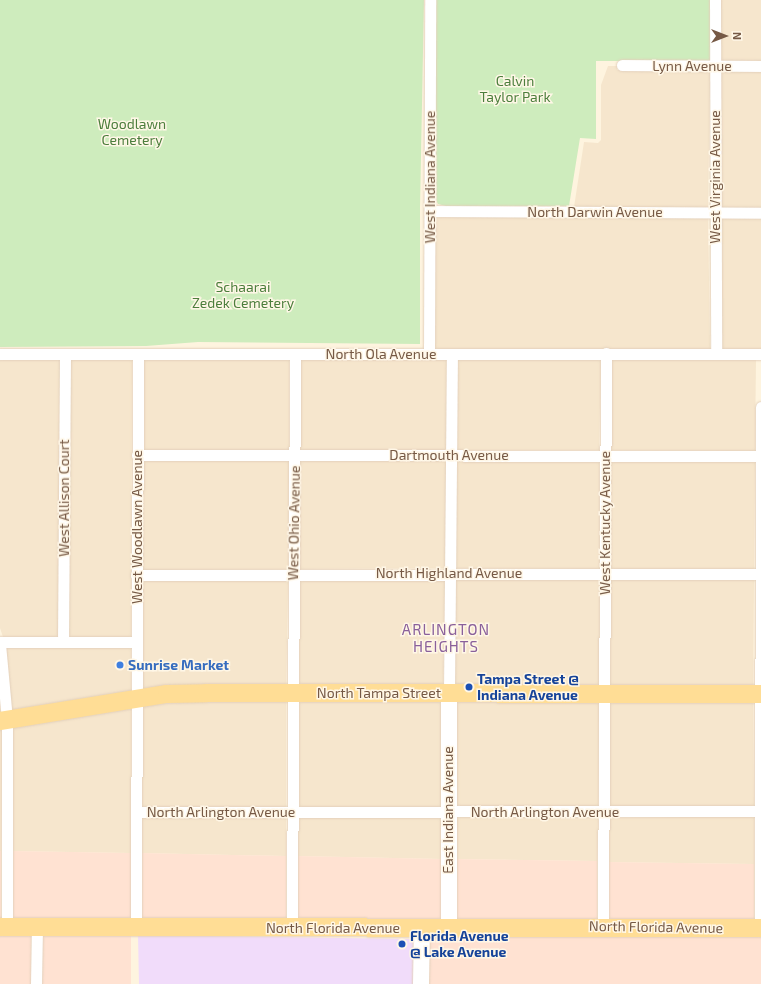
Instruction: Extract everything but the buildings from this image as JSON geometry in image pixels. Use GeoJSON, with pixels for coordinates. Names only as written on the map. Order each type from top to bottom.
{"type":"FeatureCollection","features":[{"type":"Feature","properties":{"kind":"main road","name":"North Tampa Street"},"geometry":{"type":"LineString","coordinates":[[4,720],[167,694],[292,692],[760,694]]}},
{"type":"Feature","properties":{"kind":"main road","name":"North Florida Avenue"},"geometry":{"type":"LineString","coordinates":[[3,927],[760,928]]}},
{"type":"Feature","properties":{"kind":"street","name":"West Indiana Avenue"},"geometry":{"type":"LineString","coordinates":[[429,354],[430,0]]}},
{"type":"Feature","properties":{"kind":"street","name":"West Virginia Avenue"},"geometry":{"type":"LineString","coordinates":[[715,0],[714,212],[716,354]]}},
{"type":"Feature","properties":{"kind":"street","name":"Lynn Avenue"},"geometry":{"type":"LineString","coordinates":[[622,66],[761,66]]}},
{"type":"Feature","properties":{"kind":"street","name":"North Darwin Avenue"},"geometry":{"type":"LineString","coordinates":[[430,211],[761,213]]}},
{"type":"Feature","properties":{"kind":"street","name":"West Kentucky Avenue"},"geometry":{"type":"LineString","coordinates":[[603,927],[606,353]]}},
{"type":"Feature","properties":{"kind":"street","name":"North Ola Avenue"},"geometry":{"type":"LineString","coordinates":[[0,354],[761,354]]}},
{"type":"Feature","properties":{"kind":"street","name":"West Allison Court"},"geometry":{"type":"LineString","coordinates":[[63,642],[65,354]]}},
{"type":"Feature","properties":{"kind":"street","name":"West Woodlawn Avenue"},"geometry":{"type":"LineString","coordinates":[[136,927],[136,575],[138,354]]}},
{"type":"Feature","properties":{"kind":"street","name":"West Ohio Avenue"},"geometry":{"type":"LineString","coordinates":[[292,928],[292,692],[295,354]]}},
{"type":"Feature","properties":{"kind":"street"},"geometry":{"type":"LineString","coordinates":[[449,693],[452,354]]}},
{"type":"Feature","properties":{"kind":"street"},"geometry":{"type":"LineString","coordinates":[[760,928],[761,407]]}},
{"type":"Feature","properties":{"kind":"street","name":"Dartmouth Avenue"},"geometry":{"type":"LineString","coordinates":[[137,455],[760,456]]}},
{"type":"Feature","properties":{"kind":"street","name":"North Highland Avenue"},"geometry":{"type":"LineString","coordinates":[[136,575],[451,573],[760,574]]}},
{"type":"Feature","properties":{"kind":"street"},"geometry":{"type":"LineString","coordinates":[[3,927],[4,720],[0,643],[136,642]]}},
{"type":"Feature","properties":{"kind":"street","name":"East Indiana Avenue"},"geometry":{"type":"LineString","coordinates":[[449,693],[447,812],[449,927]]}},
{"type":"Feature","properties":{"kind":"street","name":"North Arlington Avenue"},"geometry":{"type":"LineString","coordinates":[[136,812],[603,813],[760,811]]}},
{"type":"Feature","properties":{"kind":"street"},"geometry":{"type":"LineString","coordinates":[[36,984],[37,927]]}},
{"type":"Feature","properties":{"kind":"street"},"geometry":{"type":"LineString","coordinates":[[421,984],[422,927]]}},
{"type":"Feature","properties":{"kind":"shaded area"},"geometry":{"type":"Polygon","coordinates":[[[721,0],[761,0],[761,61],[721,61],[721,0]]]}},
{"type":"Feature","properties":{"kind":"shaded area"},"geometry":{"type":"Polygon","coordinates":[[[608,66],[617,66],[617,70],[710,70],[708,208],[574,207],[584,142],[598,143],[601,140],[601,85],[608,66]]]}},
{"type":"Feature","properties":{"kind":"shaded area"},"geometry":{"type":"Polygon","coordinates":[[[721,70],[761,71],[761,208],[719,208],[721,70]]]}},
{"type":"Feature","properties":{"kind":"shaded area"},"geometry":{"type":"Polygon","coordinates":[[[435,216],[708,217],[710,349],[435,349],[435,216]]]}},
{"type":"Feature","properties":{"kind":"shaded area"},"geometry":{"type":"Polygon","coordinates":[[[719,217],[761,217],[761,349],[721,349],[719,217]]]}},
{"type":"Feature","properties":{"kind":"shaded area"},"geometry":{"type":"Polygon","coordinates":[[[0,358],[60,359],[58,637],[3,637],[0,628],[0,358]]]}},
{"type":"Feature","properties":{"kind":"shaded area"},"geometry":{"type":"Polygon","coordinates":[[[289,358],[289,450],[143,450],[143,359],[289,358]]]}},
{"type":"Feature","properties":{"kind":"shaded area"},"geometry":{"type":"Polygon","coordinates":[[[300,358],[446,359],[446,450],[300,450],[300,358]]]}},
{"type":"Feature","properties":{"kind":"shaded area"},"geometry":{"type":"Polygon","coordinates":[[[601,358],[599,450],[458,450],[457,359],[601,358]]]}},
{"type":"Feature","properties":{"kind":"shaded area"},"geometry":{"type":"Polygon","coordinates":[[[612,358],[756,359],[755,451],[610,450],[612,358]]]}},
{"type":"Feature","properties":{"kind":"shaded area"},"geometry":{"type":"Polygon","coordinates":[[[71,359],[132,359],[131,637],[69,637],[71,359]]]}},
{"type":"Feature","properties":{"kind":"shaded area"},"geometry":{"type":"Polygon","coordinates":[[[143,460],[289,460],[288,569],[142,570],[143,460]]]}},
{"type":"Feature","properties":{"kind":"shaded area"},"geometry":{"type":"Polygon","coordinates":[[[300,460],[446,460],[446,568],[299,569],[300,460]]]}},
{"type":"Feature","properties":{"kind":"shaded area"},"geometry":{"type":"Polygon","coordinates":[[[457,460],[599,460],[600,569],[457,568],[457,460]]]}},
{"type":"Feature","properties":{"kind":"shaded area"},"geometry":{"type":"Polygon","coordinates":[[[610,460],[755,461],[754,570],[611,569],[610,460]]]}},
{"type":"Feature","properties":{"kind":"shaded area"},"geometry":{"type":"Polygon","coordinates":[[[445,578],[443,688],[297,688],[299,579],[445,578]]]}},
{"type":"Feature","properties":{"kind":"shaded area"},"geometry":{"type":"Polygon","coordinates":[[[456,578],[600,579],[599,688],[454,688],[456,578]]]}},
{"type":"Feature","properties":{"kind":"shaded area"},"geometry":{"type":"Polygon","coordinates":[[[142,579],[288,579],[286,688],[142,694],[142,579]]]}},
{"type":"Feature","properties":{"kind":"shaded area"},"geometry":{"type":"Polygon","coordinates":[[[611,579],[754,579],[753,689],[610,688],[611,579]]]}},
{"type":"Feature","properties":{"kind":"shaded area"},"geometry":{"type":"Polygon","coordinates":[[[6,647],[131,647],[131,695],[12,714],[6,647]]]}},
{"type":"Feature","properties":{"kind":"shaded area"},"geometry":{"type":"Polygon","coordinates":[[[286,697],[286,807],[142,807],[142,704],[286,697]]]}},
{"type":"Feature","properties":{"kind":"shaded area"},"geometry":{"type":"Polygon","coordinates":[[[297,697],[443,697],[442,807],[297,807],[297,697]]]}},
{"type":"Feature","properties":{"kind":"shaded area"},"geometry":{"type":"Polygon","coordinates":[[[454,697],[599,698],[598,808],[453,807],[454,697]]]}},
{"type":"Feature","properties":{"kind":"shaded area"},"geometry":{"type":"Polygon","coordinates":[[[610,698],[753,699],[754,807],[609,808],[610,698]]]}},
{"type":"Feature","properties":{"kind":"shaded area"},"geometry":{"type":"Polygon","coordinates":[[[131,705],[131,853],[12,851],[13,724],[131,705]]]}},
{"type":"Feature","properties":{"kind":"shaded area"},"geometry":{"type":"Polygon","coordinates":[[[0,726],[2,726],[1,851],[0,851],[0,726]]]}},
{"type":"Feature","properties":{"kind":"shaded area"},"geometry":{"type":"Polygon","coordinates":[[[754,816],[754,864],[608,862],[609,818],[754,816]]]}},
{"type":"Feature","properties":{"kind":"shaded area"},"geometry":{"type":"Polygon","coordinates":[[[142,817],[286,817],[286,856],[142,853],[142,817]]]}},
{"type":"Feature","properties":{"kind":"shaded area"},"geometry":{"type":"Polygon","coordinates":[[[297,817],[442,817],[443,859],[297,856],[297,817]]]}},
{"type":"Feature","properties":{"kind":"shaded area"},"geometry":{"type":"Polygon","coordinates":[[[453,817],[598,818],[597,861],[454,859],[453,817]]]}},
{"type":"Feature","properties":{"kind":"shaded area"},"geometry":{"type":"Polygon","coordinates":[[[1,851],[1,922],[0,922],[1,851]]]}},
{"type":"Feature","properties":{"kind":"shaded area"},"geometry":{"type":"Polygon","coordinates":[[[12,851],[131,853],[131,923],[12,922],[12,851]]]}},
{"type":"Feature","properties":{"kind":"shaded area"},"geometry":{"type":"Polygon","coordinates":[[[142,853],[286,856],[286,923],[142,923],[142,853]]]}},
{"type":"Feature","properties":{"kind":"shaded area"},"geometry":{"type":"Polygon","coordinates":[[[297,856],[443,859],[444,922],[297,923],[297,856]]]}},
{"type":"Feature","properties":{"kind":"shaded area"},"geometry":{"type":"Polygon","coordinates":[[[454,859],[597,861],[597,922],[455,922],[454,859]]]}},
{"type":"Feature","properties":{"kind":"shaded area"},"geometry":{"type":"Polygon","coordinates":[[[608,862],[754,864],[754,923],[608,922],[608,862]]]}},
{"type":"Feature","properties":{"kind":"shaded area"},"geometry":{"type":"Polygon","coordinates":[[[0,932],[31,932],[31,984],[0,984],[0,932]]]}},
{"type":"Feature","properties":{"kind":"shaded area"},"geometry":{"type":"Polygon","coordinates":[[[42,932],[131,932],[131,984],[42,984],[42,932]]]}},
{"type":"Feature","properties":{"kind":"shaded area"},"geometry":{"type":"Polygon","coordinates":[[[427,932],[761,933],[761,984],[426,984],[427,932]]]}},
{"type":"Feature","properties":{"kind":"shaded area"},"geometry":{"type":"Polygon","coordinates":[[[138,935],[413,939],[413,984],[139,984],[138,935]]]}},
{"type":"Feature","properties":{"kind":"green space","name":"Woodlawn Cemetery"},"geometry":{"type":"Polygon","coordinates":[[[0,0],[424,0],[420,208],[420,344],[198,342],[146,346],[0,347],[0,0]]]}},
{"type":"Feature","properties":{"kind":"green space","name":"Calvin Taylor Park"},"geometry":{"type":"Polygon","coordinates":[[[435,0],[712,0],[712,61],[596,61],[596,139],[580,138],[569,206],[446,206],[438,204],[434,196],[435,0]]]}},
{"type":"Feature","properties":{"kind":"place","name":"Sunrise Market"},"geometry":{"type":"Point","coordinates":[120,665]}},
{"type":"Feature","properties":{"kind":"place","name":"Tampa Street @ Indiana Avenue"},"geometry":{"type":"Point","coordinates":[469,687]}},
{"type":"Feature","properties":{"kind":"place","name":"Florida Avenue @ Lake Avenue"},"geometry":{"type":"Point","coordinates":[402,944]}},
{"type":"Feature","properties":{"kind":"district","name":"ARLINGTON HEIGHTS"},"geometry":{"type":"Point","coordinates":[446,638]}},
{"type":"Feature","properties":{"kind":"park label","name":"Schaarai Zedek Cemetery"},"geometry":{"type":"Point","coordinates":[243,296]}}]}
